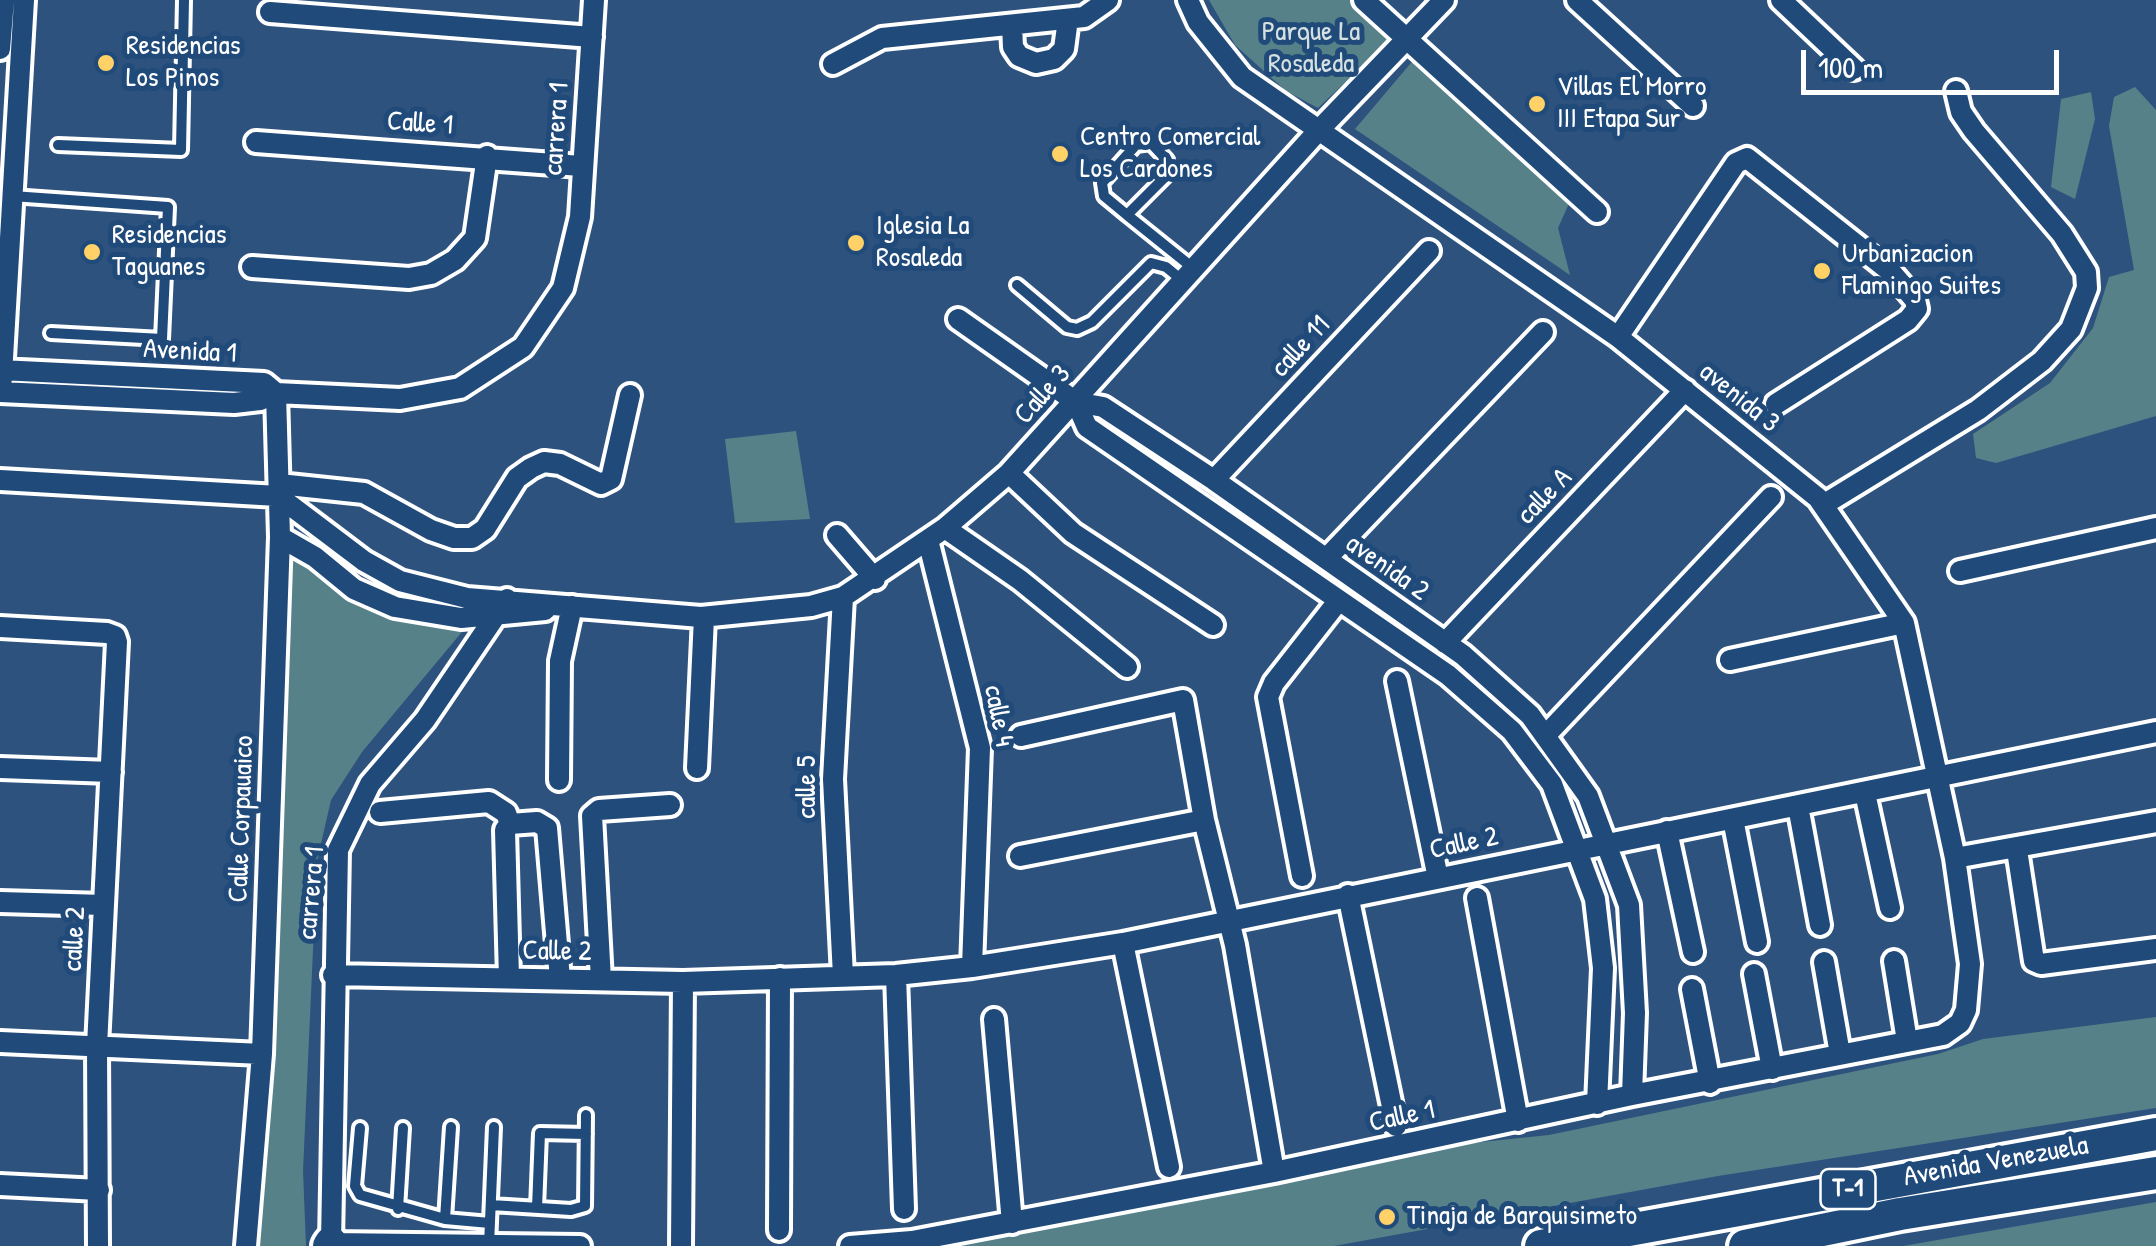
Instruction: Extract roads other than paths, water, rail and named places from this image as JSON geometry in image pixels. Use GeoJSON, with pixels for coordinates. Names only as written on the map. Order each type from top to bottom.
{"type":"FeatureCollection","features":[{"type":"Feature","properties":{"kind":"main road","name":"Avenida Venezuela"},"geometry":{"type":"LineString","coordinates":[[1541,1246],[2156,1134]]}},
{"type":"Feature","properties":{"kind":"main road","name":"Avenida Venezuela"},"geometry":{"type":"LineString","coordinates":[[1745,1246],[1900,1214],[2156,1172]]}},
{"type":"Feature","properties":{"kind":"street"},"geometry":{"type":"LineString","coordinates":[[0,50],[4,0]]}},
{"type":"Feature","properties":{"kind":"street"},"geometry":{"type":"LineString","coordinates":[[0,392],[24,0]]}},
{"type":"Feature","properties":{"kind":"street","name":"carrera 1"},"geometry":{"type":"LineString","coordinates":[[276,392],[400,399],[460,388],[523,347],[562,288],[580,217],[594,0]]}},
{"type":"Feature","properties":{"kind":"street"},"geometry":{"type":"LineString","coordinates":[[832,64],[882,38],[1089,16],[1108,0]]}},
{"type":"Feature","properties":{"kind":"street","name":"avenida 3"},"geometry":{"type":"LineString","coordinates":[[1188,0],[1198,22],[1242,77],[1618,337],[1823,505],[1904,623],[1955,858],[1970,964],[1966,1010],[1960,1023]]}},
{"type":"Feature","properties":{"kind":"street"},"geometry":{"type":"LineString","coordinates":[[1364,0],[1597,212]]}},
{"type":"Feature","properties":{"kind":"street","name":"Calle 3"},"geometry":{"type":"LineString","coordinates":[[572,606],[704,617],[811,606],[843,597],[875,579],[1009,473],[1318,131],[1444,0]]}},
{"type":"Feature","properties":{"kind":"street"},"geometry":{"type":"LineString","coordinates":[[1577,0],[1693,106]]}},
{"type":"Feature","properties":{"kind":"street"},"geometry":{"type":"LineString","coordinates":[[1781,0],[1854,69]]}},
{"type":"Feature","properties":{"kind":"street"},"geometry":{"type":"LineString","coordinates":[[270,12],[592,37]]}},
{"type":"Feature","properties":{"kind":"street"},"geometry":{"type":"LineString","coordinates":[[1012,24],[1019,56],[1036,63],[1054,59],[1064,49],[1068,19]]}},
{"type":"Feature","properties":{"kind":"street"},"geometry":{"type":"LineString","coordinates":[[1823,505],[1978,410],[2042,361],[2071,329],[2086,288],[2086,272],[2062,234],[1974,131],[1961,112],[1956,90]]}},
{"type":"Feature","properties":{"kind":"street","name":"Calle 1"},"geometry":{"type":"LineString","coordinates":[[256,142],[487,156],[581,166]]}},
{"type":"Feature","properties":{"kind":"street"},"geometry":{"type":"LineString","coordinates":[[252,267],[409,278],[431,274],[454,260],[475,238],[487,156]]}},
{"type":"Feature","properties":{"kind":"street"},"geometry":{"type":"LineString","coordinates":[[1618,337],[1736,163],[1747,158],[1891,272],[1915,300],[1917,309],[1908,320],[1776,404]]}},
{"type":"Feature","properties":{"kind":"street","name":"calle 11"},"geometry":{"type":"LineString","coordinates":[[1214,480],[1429,250]]}},
{"type":"Feature","properties":{"kind":"street"},"geometry":{"type":"LineString","coordinates":[[958,319],[1076,402],[1087,427],[1448,675],[1512,731],[1552,784],[1595,899],[1603,968],[1597,1104]]}},
{"type":"Feature","properties":{"kind":"street"},"geometry":{"type":"LineString","coordinates":[[1326,559],[1543,332]]}},
{"type":"Feature","properties":{"kind":"street","name":"Avenida 1"},"geometry":{"type":"LineString","coordinates":[[0,392],[234,403],[260,400],[276,392],[264,383],[1,370]]}},
{"type":"Feature","properties":{"kind":"street","name":"calle A"},"geometry":{"type":"LineString","coordinates":[[1445,643],[1685,390]]}},
{"type":"Feature","properties":{"kind":"street","name":"Calle Corpauaico"},"geometry":{"type":"LineString","coordinates":[[246,1246],[262,1054],[280,537],[276,392]]}},
{"type":"Feature","properties":{"kind":"street"},"geometry":{"type":"LineString","coordinates":[[0,480],[364,493],[417,523],[464,540],[484,529],[517,478],[544,462],[560,464],[602,484],[611,480],[630,395]]}},
{"type":"Feature","properties":{"kind":"street","name":"avenida 2"},"geometry":{"type":"LineString","coordinates":[[1076,402],[1103,407],[1214,480],[1445,643],[1530,714],[1572,770],[1608,842],[1629,905],[1633,940],[1632,1095]]}},
{"type":"Feature","properties":{"kind":"street"},"geometry":{"type":"LineString","coordinates":[[1009,473],[1073,533],[1213,625]]}},
{"type":"Feature","properties":{"kind":"street"},"geometry":{"type":"LineString","coordinates":[[279,490],[364,562],[400,581],[454,596],[572,606]]}},
{"type":"Feature","properties":{"kind":"street"},"geometry":{"type":"LineString","coordinates":[[1546,736],[1770,497]]}},
{"type":"Feature","properties":{"kind":"street"},"geometry":{"type":"LineString","coordinates":[[1960,571],[2156,528]]}},
{"type":"Feature","properties":{"kind":"street"},"geometry":{"type":"LineString","coordinates":[[936,534],[1020,580],[1127,667]]}},
{"type":"Feature","properties":{"kind":"street","name":"calle 4"},"geometry":{"type":"LineString","coordinates":[[936,534],[980,748],[972,967]]}},
{"type":"Feature","properties":{"kind":"street"},"geometry":{"type":"LineString","coordinates":[[837,535],[875,579]]}},
{"type":"Feature","properties":{"kind":"street"},"geometry":{"type":"LineString","coordinates":[[280,537],[374,600],[435,615],[494,617],[572,606]]}},
{"type":"Feature","properties":{"kind":"street","name":"calle 5"},"geometry":{"type":"LineString","coordinates":[[842,976],[833,779],[843,597]]}},
{"type":"Feature","properties":{"kind":"street","name":"carrera 1"},"geometry":{"type":"LineString","coordinates":[[330,1245],[338,850],[370,784],[425,720],[507,599]]}},
{"type":"Feature","properties":{"kind":"street"},"geometry":{"type":"LineString","coordinates":[[1302,876],[1268,697],[1274,683],[1339,600]]}},
{"type":"Feature","properties":{"kind":"street"},"geometry":{"type":"LineString","coordinates":[[559,780],[560,661],[572,606]]}},
{"type":"Feature","properties":{"kind":"street"},"geometry":{"type":"LineString","coordinates":[[697,768],[704,617]]}},
{"type":"Feature","properties":{"kind":"street"},"geometry":{"type":"LineString","coordinates":[[1730,660],[1904,623]]}},
{"type":"Feature","properties":{"kind":"street","name":"calle 2"},"geometry":{"type":"LineString","coordinates":[[0,627],[116,636],[97,1046],[98,1246]]}},
{"type":"Feature","properties":{"kind":"street"},"geometry":{"type":"LineString","coordinates":[[1397,681],[1438,878]]}},
{"type":"Feature","properties":{"kind":"street"},"geometry":{"type":"LineString","coordinates":[[1021,736],[1183,700],[1204,820],[1230,920],[1274,1172]]}},
{"type":"Feature","properties":{"kind":"street","name":"Calle 2"},"geometry":{"type":"LineString","coordinates":[[334,975],[683,982],[896,975],[972,967],[1123,943],[2156,732]]}},
{"type":"Feature","properties":{"kind":"street"},"geometry":{"type":"LineString","coordinates":[[0,768],[111,772]]}},
{"type":"Feature","properties":{"kind":"street"},"geometry":{"type":"LineString","coordinates":[[1865,792],[1890,908]]}},
{"type":"Feature","properties":{"kind":"street"},"geometry":{"type":"LineString","coordinates":[[380,812],[490,802],[506,814],[510,824],[504,840],[509,978]]}},
{"type":"Feature","properties":{"kind":"street"},"geometry":{"type":"LineString","coordinates":[[601,980],[592,816],[599,810],[670,805]]}},
{"type":"Feature","properties":{"kind":"street"},"geometry":{"type":"LineString","coordinates":[[1798,806],[1820,924]]}},
{"type":"Feature","properties":{"kind":"street"},"geometry":{"type":"LineString","coordinates":[[1732,819],[1757,942]]}},
{"type":"Feature","properties":{"kind":"street"},"geometry":{"type":"LineString","coordinates":[[1020,856],[1204,820]]}},
{"type":"Feature","properties":{"kind":"street"},"geometry":{"type":"LineString","coordinates":[[510,824],[537,822],[547,828],[560,979]]}},
{"type":"Feature","properties":{"kind":"street"},"geometry":{"type":"LineString","coordinates":[[1955,858],[2017,850],[2156,822]]}},
{"type":"Feature","properties":{"kind":"street"},"geometry":{"type":"LineString","coordinates":[[1666,831],[1692,952]]}},
{"type":"Feature","properties":{"kind":"street"},"geometry":{"type":"LineString","coordinates":[[2017,850],[2034,961],[2040,964],[2156,949]]}},
{"type":"Feature","properties":{"kind":"street"},"geometry":{"type":"LineString","coordinates":[[1348,895],[1396,1126]]}},
{"type":"Feature","properties":{"kind":"street"},"geometry":{"type":"LineString","coordinates":[[1477,898],[1518,1121]]}},
{"type":"Feature","properties":{"kind":"street"},"geometry":{"type":"LineString","coordinates":[[0,902],[104,905]]}},
{"type":"Feature","properties":{"kind":"street"},"geometry":{"type":"LineString","coordinates":[[1123,943],[1169,1167]]}},
{"type":"Feature","properties":{"kind":"street"},"geometry":{"type":"LineString","coordinates":[[1894,961],[1907,1041]]}},
{"type":"Feature","properties":{"kind":"street"},"geometry":{"type":"LineString","coordinates":[[1824,962],[1840,1054]]}},
{"type":"Feature","properties":{"kind":"street"},"geometry":{"type":"LineString","coordinates":[[1754,974],[1772,1069]]}},
{"type":"Feature","properties":{"kind":"street"},"geometry":{"type":"LineString","coordinates":[[896,975],[904,1209]]}},
{"type":"Feature","properties":{"kind":"street"},"geometry":{"type":"LineString","coordinates":[[779,1230],[780,978]]}},
{"type":"Feature","properties":{"kind":"street"},"geometry":{"type":"LineString","coordinates":[[682,1246],[683,982]]}},
{"type":"Feature","properties":{"kind":"street"},"geometry":{"type":"LineString","coordinates":[[1692,989],[1710,1083]]}},
{"type":"Feature","properties":{"kind":"street"},"geometry":{"type":"LineString","coordinates":[[994,1019],[1012,1222]]}},
{"type":"Feature","properties":{"kind":"street","name":"Calle 1"},"geometry":{"type":"LineString","coordinates":[[850,1246],[912,1241],[1274,1172],[1632,1095],[1943,1035],[1960,1023]]}},
{"type":"Feature","properties":{"kind":"street"},"geometry":{"type":"LineString","coordinates":[[0,1042],[262,1054]]}},
{"type":"Feature","properties":{"kind":"street"},"geometry":{"type":"LineString","coordinates":[[0,1186],[99,1190]]}},
{"type":"Feature","properties":{"kind":"street"},"geometry":{"type":"LineString","coordinates":[[330,1245],[490,1234],[580,1246]]}},
{"type":"Feature","properties":{"kind":"lane"},"geometry":{"type":"LineString","coordinates":[[58,144],[181,150],[184,0]]}},
{"type":"Feature","properties":{"kind":"lane"},"geometry":{"type":"LineString","coordinates":[[1128,214],[1166,176],[1167,160],[1151,144],[1136,145],[1102,183],[1104,196],[1128,214],[1188,275]]}},
{"type":"Feature","properties":{"kind":"lane"},"geometry":{"type":"LineString","coordinates":[[12,196],[168,206],[162,339],[51,333]]}},
{"type":"Feature","properties":{"kind":"lane"},"geometry":{"type":"LineString","coordinates":[[1016,285],[1067,327],[1077,330],[1092,322],[1151,263],[1188,275]]}},
{"type":"Feature","properties":{"kind":"lane"},"geometry":{"type":"LineString","coordinates":[[491,1205],[580,1210],[585,1206],[586,1115]]}},
{"type":"Feature","properties":{"kind":"lane"},"geometry":{"type":"LineString","coordinates":[[445,1219],[451,1126]]}},
{"type":"Feature","properties":{"kind":"lane"},"geometry":{"type":"LineString","coordinates":[[360,1128],[356,1186],[360,1195],[490,1234],[494,1127]]}},
{"type":"Feature","properties":{"kind":"lane"},"geometry":{"type":"LineString","coordinates":[[398,1208],[403,1128]]}},
{"type":"Feature","properties":{"kind":"lane"},"geometry":{"type":"LineString","coordinates":[[538,1208],[540,1133],[586,1134]]}},
{"type":"Feature","properties":{"kind":"place","name":"Residencias Los Pinos"},"geometry":{"type":"Point","coordinates":[106,63]}},
{"type":"Feature","properties":{"kind":"place","name":"Villas El Morro III Etapa Sur"},"geometry":{"type":"Point","coordinates":[1537,104]}},
{"type":"Feature","properties":{"kind":"place","name":"Centro Comercial Los Cardones"},"geometry":{"type":"Point","coordinates":[1060,154]}},
{"type":"Feature","properties":{"kind":"place","name":"Iglesia La Rosaleda"},"geometry":{"type":"Point","coordinates":[856,243]}},
{"type":"Feature","properties":{"kind":"place","name":"Residencias Taguanes"},"geometry":{"type":"Point","coordinates":[92,252]}},
{"type":"Feature","properties":{"kind":"place","name":"Urbanizacion Flamingo Suites"},"geometry":{"type":"Point","coordinates":[1822,271]}},
{"type":"Feature","properties":{"kind":"place","name":"Tinaja de Barquisimeto"},"geometry":{"type":"Point","coordinates":[1387,1217]}},
{"type":"Feature","properties":{"kind":"park label","name":"Parque La Rosaleda"},"geometry":{"type":"Point","coordinates":[1311,49]}}]}
